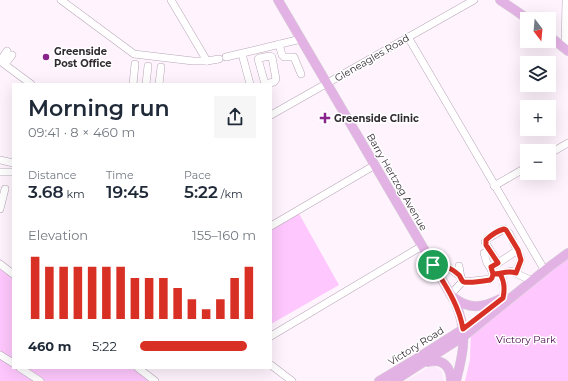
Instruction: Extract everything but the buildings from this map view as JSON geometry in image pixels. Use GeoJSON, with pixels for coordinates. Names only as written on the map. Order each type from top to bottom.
{"type":"FeatureCollection","features":[{"type":"Feature","properties":{"kind":"main road","name":"Barry Hertzog Avenue"},"geometry":{"type":"LineString","coordinates":[[278,0],[451,295],[458,310],[464,333]]}},
{"type":"Feature","properties":{"kind":"main road"},"geometry":{"type":"LineString","coordinates":[[500,0],[520,13]]}},
{"type":"Feature","properties":{"kind":"main road"},"geometry":{"type":"LineString","coordinates":[[513,0],[521,12]]}},
{"type":"Feature","properties":{"kind":"main road"},"geometry":{"type":"LineString","coordinates":[[556,41],[566,49]]}},
{"type":"Feature","properties":{"kind":"main road"},"geometry":{"type":"LineString","coordinates":[[464,333],[568,253]]}},
{"type":"Feature","properties":{"kind":"main road"},"geometry":{"type":"LineString","coordinates":[[456,381],[462,356],[464,333],[502,298],[528,279],[546,269]]}},
{"type":"Feature","properties":{"kind":"main road"},"geometry":{"type":"LineString","coordinates":[[451,295],[463,304],[474,306],[489,304],[502,298]]}},
{"type":"Feature","properties":{"kind":"main road","name":"Victory Road"},"geometry":{"type":"LineString","coordinates":[[394,381],[422,364],[464,333]]}},
{"type":"Feature","properties":{"kind":"main road","name":"Victory Road"},"geometry":{"type":"LineString","coordinates":[[380,381],[464,333]]}},
{"type":"Feature","properties":{"kind":"main road"},"geometry":{"type":"LineString","coordinates":[[422,364],[433,361],[443,362],[449,370],[451,381]]}},
{"type":"Feature","properties":{"kind":"street"},"geometry":{"type":"LineString","coordinates":[[61,0],[134,54],[140,56],[207,61],[219,59]]}},
{"type":"Feature","properties":{"kind":"street"},"geometry":{"type":"LineString","coordinates":[[171,0],[207,61]]}},
{"type":"Feature","properties":{"kind":"street","name":"Gleneagles Road"},"geometry":{"type":"LineString","coordinates":[[272,114],[474,0]]}},
{"type":"Feature","properties":{"kind":"street"},"geometry":{"type":"LineString","coordinates":[[566,0],[566,49]]}},
{"type":"Feature","properties":{"kind":"street"},"geometry":{"type":"LineString","coordinates":[[408,37],[494,186],[546,269]]}},
{"type":"Feature","properties":{"kind":"street"},"geometry":{"type":"LineString","coordinates":[[226,57],[301,39]]}},
{"type":"Feature","properties":{"kind":"street"},"geometry":{"type":"LineString","coordinates":[[279,44],[284,57],[292,56],[295,58],[300,74]]}},
{"type":"Feature","properties":{"kind":"street"},"geometry":{"type":"LineString","coordinates":[[10,53],[2,62],[30,83]]}},
{"type":"Feature","properties":{"kind":"street"},"geometry":{"type":"LineString","coordinates":[[242,54],[250,83]]}},
{"type":"Feature","properties":{"kind":"street"},"geometry":{"type":"LineString","coordinates":[[133,83],[135,64]]}},
{"type":"Feature","properties":{"kind":"street"},"geometry":{"type":"LineString","coordinates":[[146,83],[148,66]]}},
{"type":"Feature","properties":{"kind":"street"},"geometry":{"type":"LineString","coordinates":[[159,83],[161,67]]}},
{"type":"Feature","properties":{"kind":"street"},"geometry":{"type":"LineString","coordinates":[[556,150],[568,143]]}},
{"type":"Feature","properties":{"kind":"street"},"geometry":{"type":"LineString","coordinates":[[0,160],[12,163]]}},
{"type":"Feature","properties":{"kind":"street"},"geometry":{"type":"LineString","coordinates":[[0,164],[11,172]]}},
{"type":"Feature","properties":{"kind":"street"},"geometry":{"type":"LineString","coordinates":[[272,225],[375,165]]}},
{"type":"Feature","properties":{"kind":"street"},"geometry":{"type":"LineString","coordinates":[[494,186],[520,171]]}},
{"type":"Feature","properties":{"kind":"street"},"geometry":{"type":"LineString","coordinates":[[0,172],[11,172]]}},
{"type":"Feature","properties":{"kind":"street"},"geometry":{"type":"LineString","coordinates":[[0,208],[5,189]]}},
{"type":"Feature","properties":{"kind":"street"},"geometry":{"type":"LineString","coordinates":[[498,263],[485,242],[487,239],[504,229],[518,250],[521,260],[516,273]]}},
{"type":"Feature","properties":{"kind":"street"},"geometry":{"type":"LineString","coordinates":[[272,335],[422,246]]}},
{"type":"Feature","properties":{"kind":"street"},"geometry":{"type":"LineString","coordinates":[[433,265],[445,265],[465,282],[490,280],[498,263],[518,250]]}},
{"type":"Feature","properties":{"kind":"street"},"geometry":{"type":"LineString","coordinates":[[484,253],[487,263],[494,272],[503,278],[505,288],[502,298]]}},
{"type":"Feature","properties":{"kind":"street"},"geometry":{"type":"LineString","coordinates":[[0,264],[12,273]]}},
{"type":"Feature","properties":{"kind":"street"},"geometry":{"type":"LineString","coordinates":[[451,295],[462,278],[459,266]]}},
{"type":"Feature","properties":{"kind":"street"},"geometry":{"type":"LineString","coordinates":[[494,272],[508,271],[528,279]]}},
{"type":"Feature","properties":{"kind":"street"},"geometry":{"type":"LineString","coordinates":[[0,355],[12,363]]}},
{"type":"Feature","properties":{"kind":"street"},"geometry":{"type":"LineString","coordinates":[[272,366],[292,381]]}},
{"type":"Feature","properties":{"kind":"street"},"geometry":{"type":"LineString","coordinates":[[22,369],[40,381]]}},
{"type":"Feature","properties":{"kind":"street"},"geometry":{"type":"LineString","coordinates":[[139,369],[155,381]]}},
{"type":"Feature","properties":{"kind":"shaded area"},"geometry":{"type":"Polygon","coordinates":[[[433,365],[441,371],[444,381],[406,381],[433,365]]]}},
{"type":"Feature","properties":{"kind":"green space"},"geometry":{"type":"Polygon","coordinates":[[[298,212],[339,285],[272,323],[272,226],[298,212]]]}},
{"type":"Feature","properties":{"kind":"green space","name":"Victory Park"},"geometry":{"type":"Polygon","coordinates":[[[568,257],[568,381],[465,381],[470,360],[471,328],[568,257]]]}},
{"type":"Feature","properties":{"kind":"green space"},"geometry":{"type":"Polygon","coordinates":[[[0,259],[12,269],[12,369],[137,369],[152,381],[0,381],[0,259]]]}},
{"type":"Feature","properties":{"kind":"place","name":"Greenside Post Office"},"geometry":{"type":"Point","coordinates":[46,57]}},
{"type":"Feature","properties":{"kind":"place","name":"Greenside Clinic"},"geometry":{"type":"Point","coordinates":[325,118]}},
{"type":"Feature","properties":{"kind":"route"},"geometry":{"type":"LineString","coordinates":[[433,265],[445,265],[460,276],[465,282],[490,280],[493,274],[500,274],[509,271],[516,273],[521,260],[518,250],[506,230],[504,229],[499,231],[486,240],[486,245],[498,263],[491,267],[493,274],[500,274],[503,278],[505,288],[503,298],[463,329],[455,302],[433,265]]}}]}
